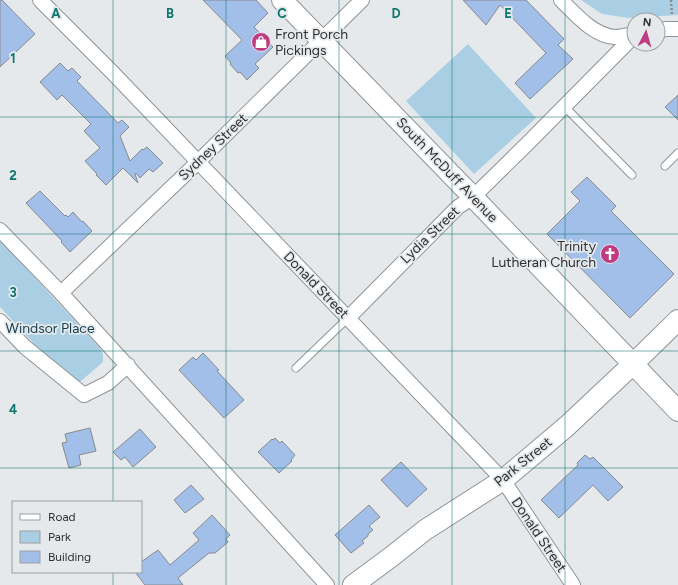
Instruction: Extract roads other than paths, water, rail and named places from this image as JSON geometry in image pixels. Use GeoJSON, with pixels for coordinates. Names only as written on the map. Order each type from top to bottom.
{"type":"FeatureCollection","features":[{"type":"Feature","properties":{"kind":"main road","name":"South McDuff Avenue"},"geometry":{"type":"LineString","coordinates":[[282,0],[678,411]]}},
{"type":"Feature","properties":{"kind":"main road","name":"Park Street"},"geometry":{"type":"LineString","coordinates":[[353,585],[425,530],[503,480],[566,426],[678,320]]}},
{"type":"Feature","properties":{"kind":"street","name":"Donald Street"},"geometry":{"type":"LineString","coordinates":[[40,0],[111,71],[503,480],[573,585]]}},
{"type":"Feature","properties":{"kind":"street","name":"Sydney Street"},"geometry":{"type":"LineString","coordinates":[[61,293],[198,162],[362,0]]}},
{"type":"Feature","properties":{"kind":"street"},"geometry":{"type":"LineString","coordinates":[[562,0],[593,29],[605,35],[616,37],[626,36]]}},
{"type":"Feature","properties":{"kind":"street"},"geometry":{"type":"LineString","coordinates":[[666,29],[678,29]]}},
{"type":"Feature","properties":{"kind":"street","name":"Lydia Street"},"geometry":{"type":"LineString","coordinates":[[348,318],[458,207],[473,197],[565,107],[626,43]]}},
{"type":"Feature","properties":{"kind":"street"},"geometry":{"type":"LineString","coordinates":[[0,230],[128,365],[327,585]]}},
{"type":"Feature","properties":{"kind":"street"},"geometry":{"type":"LineString","coordinates":[[0,321],[25,347],[84,395],[108,383],[128,365]]}},
{"type":"Feature","properties":{"kind":"lane"},"geometry":{"type":"LineString","coordinates":[[565,107],[632,175]]}},
{"type":"Feature","properties":{"kind":"lane"},"geometry":{"type":"LineString","coordinates":[[665,166],[678,153]]}},
{"type":"Feature","properties":{"kind":"lane","name":"Lydia Street"},"geometry":{"type":"LineString","coordinates":[[296,368],[348,318]]}},
{"type":"Feature","properties":{"kind":"place","name":"Front Porch Pickings"},"geometry":{"type":"Point","coordinates":[261,42]}},
{"type":"Feature","properties":{"kind":"place","name":"Trinity Lutheran Church"},"geometry":{"type":"Point","coordinates":[610,254]}},
{"type":"Feature","properties":{"kind":"park label","name":"Windsor Place"},"geometry":{"type":"Point","coordinates":[50,328]}}]}
